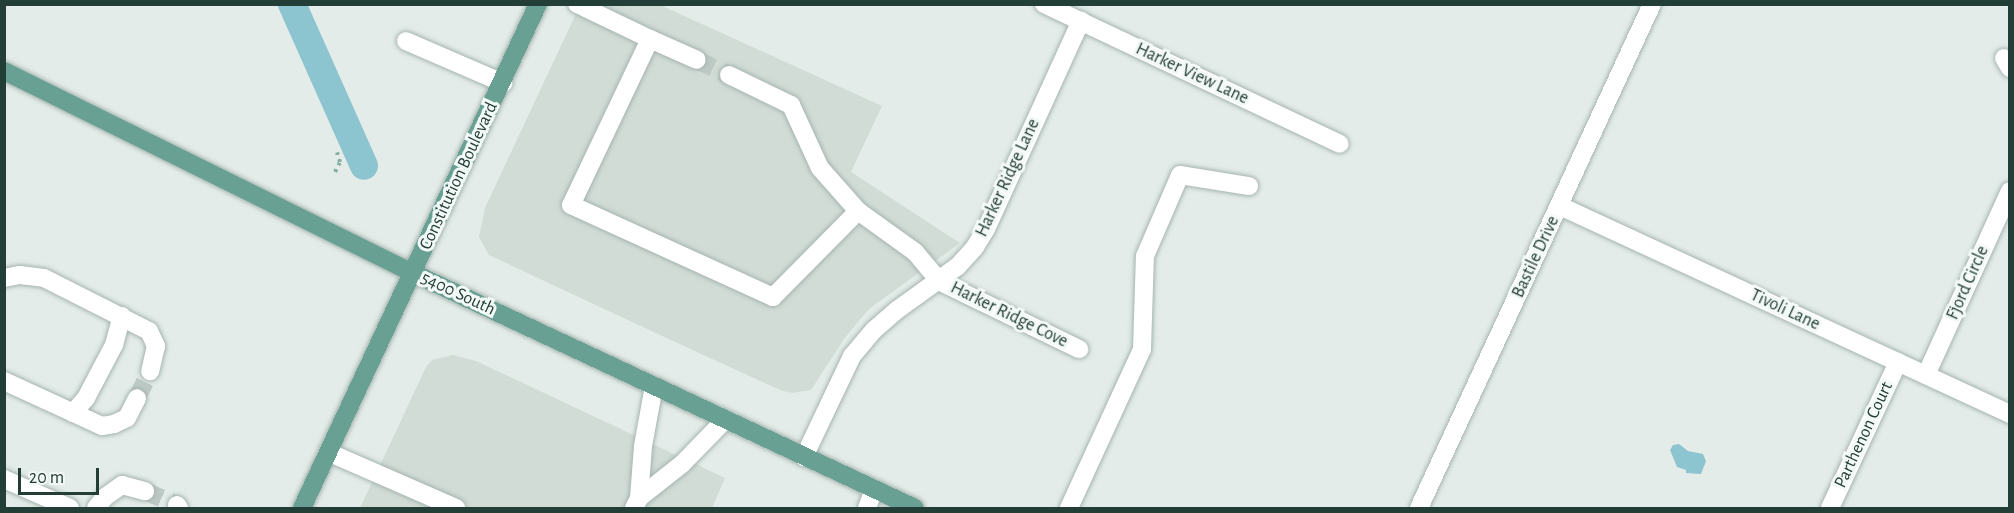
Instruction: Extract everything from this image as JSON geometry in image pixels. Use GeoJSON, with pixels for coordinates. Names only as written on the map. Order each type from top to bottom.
{"type":"FeatureCollection","features":[{"type":"Feature","properties":{"kind":"main road","name":"Constitution Boulevard"},"geometry":{"type":"LineString","coordinates":[[302,508],[503,83],[538,4]]}},
{"type":"Feature","properties":{"kind":"main road","name":"5400 South"},"geometry":{"type":"LineString","coordinates":[[4,71],[413,273],[915,508]]}},
{"type":"Feature","properties":{"kind":"street"},"geometry":{"type":"LineString","coordinates":[[577,4],[697,60]]}},
{"type":"Feature","properties":{"kind":"street","name":"Harker View Lane"},"geometry":{"type":"LineString","coordinates":[[1044,4],[1340,144]]}},
{"type":"Feature","properties":{"kind":"street","name":"Bastile Drive"},"geometry":{"type":"LineString","coordinates":[[1419,508],[1653,4]]}},
{"type":"Feature","properties":{"kind":"street","name":"Harker Ridge Lane"},"geometry":{"type":"LineString","coordinates":[[804,457],[852,356],[874,330],[897,310],[939,281],[975,247],[986,229],[1081,21]]}},
{"type":"Feature","properties":{"kind":"street"},"geometry":{"type":"LineString","coordinates":[[650,39],[571,205],[772,297],[858,211]]}},
{"type":"Feature","properties":{"kind":"street"},"geometry":{"type":"LineString","coordinates":[[406,40],[503,83]]}},
{"type":"Feature","properties":{"kind":"street"},"geometry":{"type":"LineString","coordinates":[[729,75],[791,105],[820,168],[858,211],[915,252],[939,281]]}},
{"type":"Feature","properties":{"kind":"street"},"geometry":{"type":"LineString","coordinates":[[1069,508],[1143,349],[1145,256],[1180,175],[1250,186]]}},
{"type":"Feature","properties":{"kind":"street","name":"Fjord Circle"},"geometry":{"type":"LineString","coordinates":[[1926,375],[2010,191]]}},
{"type":"Feature","properties":{"kind":"street","name":"Tivoli Lane"},"geometry":{"type":"LineString","coordinates":[[1560,206],[2010,414]]}},
{"type":"Feature","properties":{"kind":"street"},"geometry":{"type":"LineString","coordinates":[[4,278],[20,275],[44,278],[149,331],[156,346],[150,371]]}},
{"type":"Feature","properties":{"kind":"street","name":"Harker Ridge Cove"},"geometry":{"type":"LineString","coordinates":[[939,281],[1078,349]]}},
{"type":"Feature","properties":{"kind":"street"},"geometry":{"type":"LineString","coordinates":[[73,413],[86,398],[114,345],[122,316]]}},
{"type":"Feature","properties":{"kind":"street","name":"Parthenon Court"},"geometry":{"type":"LineString","coordinates":[[1830,508],[1898,362]]}},
{"type":"Feature","properties":{"kind":"street"},"geometry":{"type":"LineString","coordinates":[[4,381],[102,426],[127,418],[137,398]]}},
{"type":"Feature","properties":{"kind":"street"},"geometry":{"type":"LineString","coordinates":[[636,503],[654,386]]}},
{"type":"Feature","properties":{"kind":"street"},"geometry":{"type":"LineString","coordinates":[[636,503],[682,464],[725,420]]}},
{"type":"Feature","properties":{"kind":"street"},"geometry":{"type":"LineString","coordinates":[[328,452],[456,508]]}},
{"type":"Feature","properties":{"kind":"street"},"geometry":{"type":"LineString","coordinates":[[4,479],[70,508]]}},
{"type":"Feature","properties":{"kind":"street"},"geometry":{"type":"LineString","coordinates":[[96,508],[105,497],[122,485],[145,491]]}},
{"type":"Feature","properties":{"kind":"street"},"geometry":{"type":"LineString","coordinates":[[867,508],[874,489]]}},
{"type":"Feature","properties":{"kind":"path"},"geometry":{"type":"LineString","coordinates":[[335,172],[340,162],[337,152]]}},
{"type":"Feature","properties":{"kind":"shaded area"},"geometry":{"type":"Polygon","coordinates":[[[658,4],[882,106],[851,172],[960,243],[869,309],[844,339],[811,390],[792,393],[780,390],[660,335],[489,255],[479,237],[485,208],[580,5],[658,4]]]}},
{"type":"Feature","properties":{"kind":"shaded area"},"geometry":{"type":"Polygon","coordinates":[[[453,355],[476,361],[725,478],[712,508],[360,508],[426,367],[432,360],[453,355]]]}},
{"type":"Feature","properties":{"kind":"water"},"geometry":{"type":"Polygon","coordinates":[[[1679,444],[1688,451],[1703,454],[1706,461],[1701,474],[1686,473],[1686,470],[1677,467],[1670,450],[1673,445],[1679,444]]]}},
{"type":"Feature","properties":{"kind":"waterway"},"geometry":{"type":"LineString","coordinates":[[292,4],[364,166]]}},
{"type":"Feature","properties":{"kind":"tunnel"},"geometry":{"type":"LineString","coordinates":[[697,60],[729,75]]}},
{"type":"Feature","properties":{"kind":"tunnel"},"geometry":{"type":"LineString","coordinates":[[137,398],[150,371]]}},
{"type":"Feature","properties":{"kind":"tunnel"},"geometry":{"type":"LineString","coordinates":[[145,491],[177,505]]}}]}
